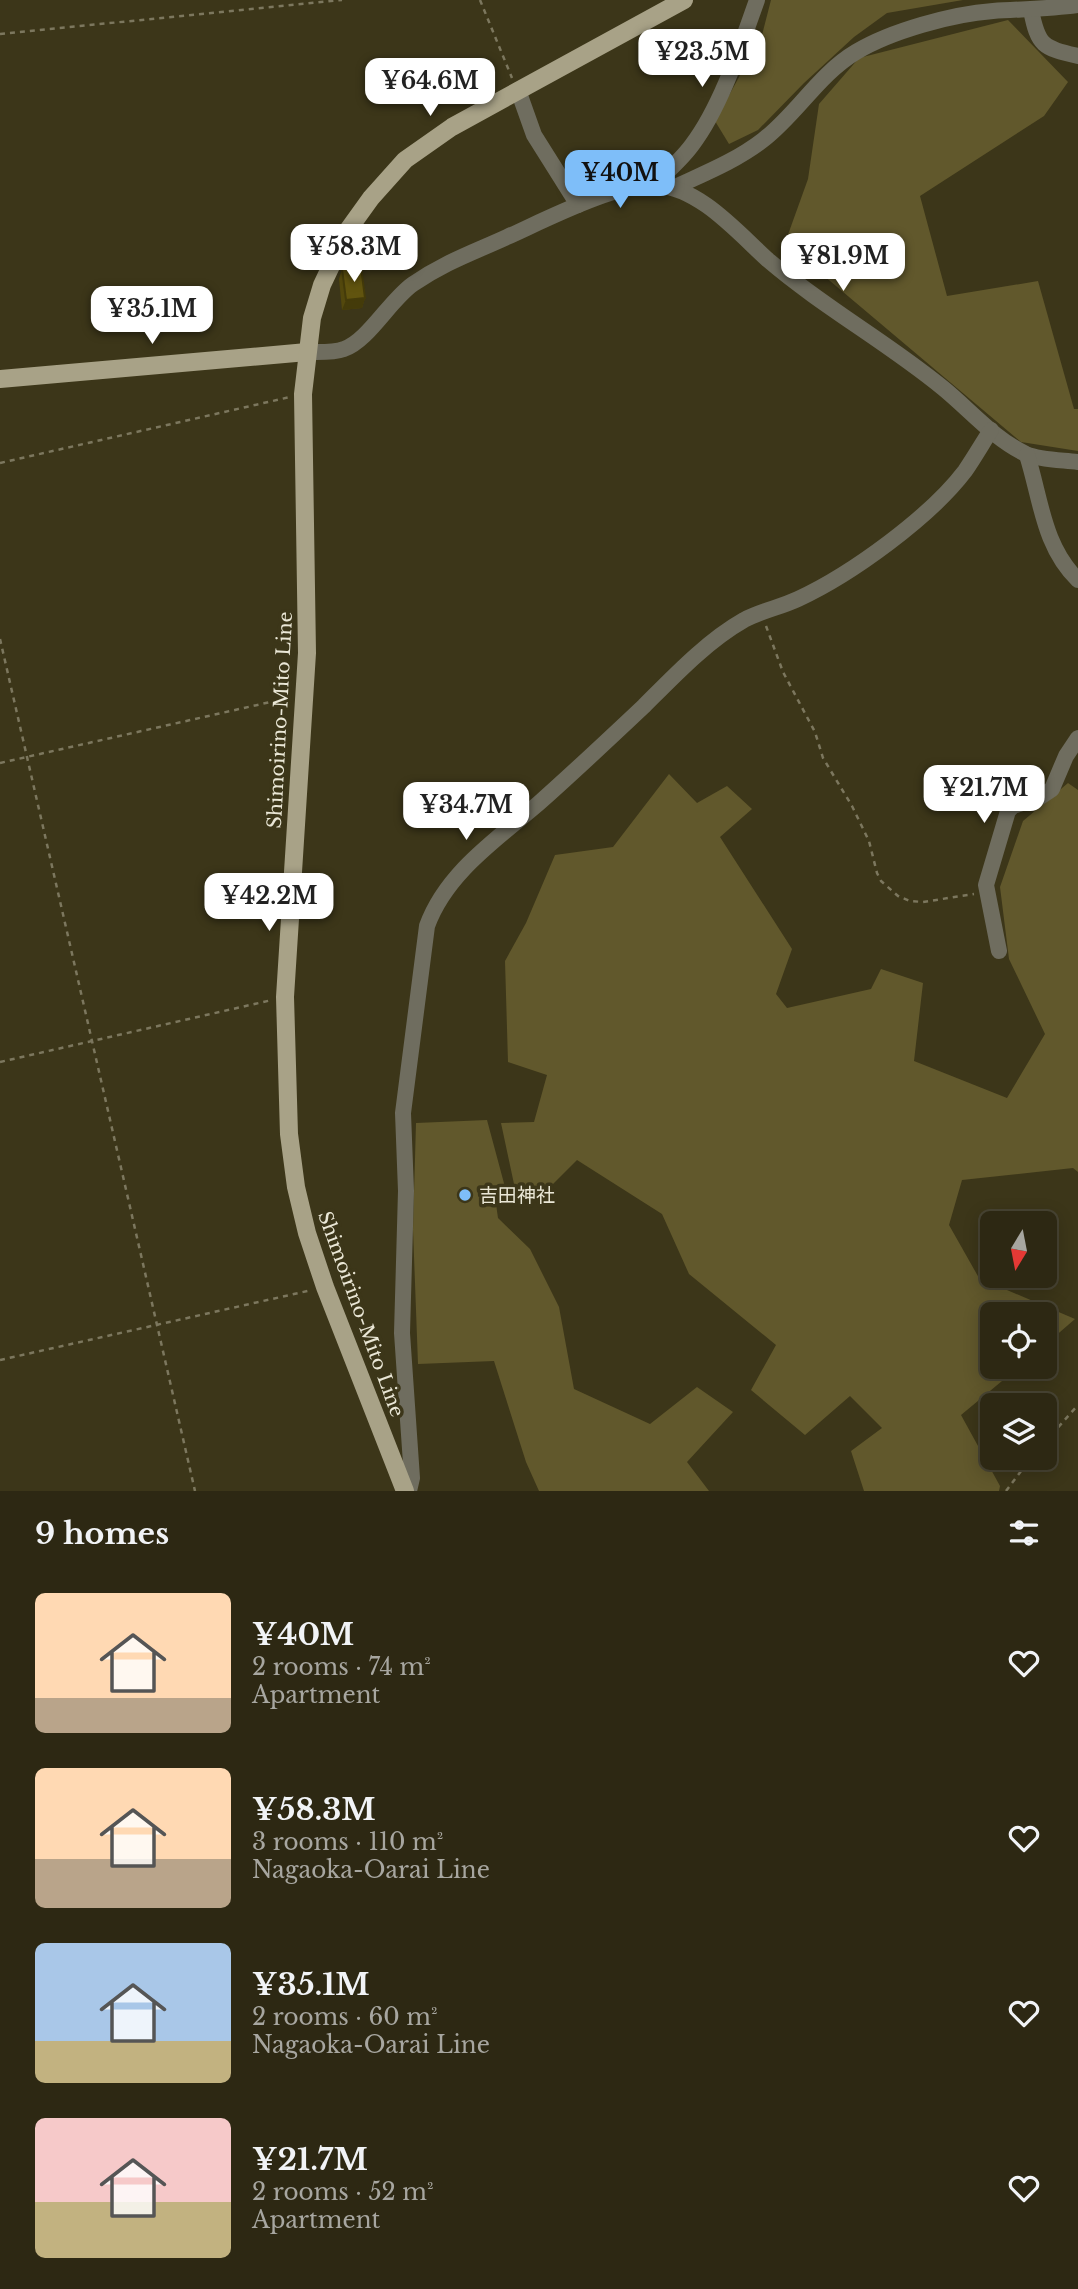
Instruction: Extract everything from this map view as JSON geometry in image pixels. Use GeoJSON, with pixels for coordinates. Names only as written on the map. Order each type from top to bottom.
{"type":"FeatureCollection","features":[{"type":"Feature","properties":{"kind":"main road","name":"Shimoirino-Mito Line"},"geometry":{"type":"LineString","coordinates":[[407,1491],[325,1287],[304,1223],[292,1161],[286,1079],[285,997],[305,694],[307,622],[303,394],[312,318],[321,285],[348,230],[371,198],[405,160],[452,127],[684,0]]}},
{"type":"Feature","properties":{"kind":"main road"},"geometry":{"type":"LineString","coordinates":[[0,379],[307,352]]}},
{"type":"Feature","properties":{"kind":"street"},"geometry":{"type":"LineString","coordinates":[[654,184],[683,157],[708,120],[757,0]]}},
{"type":"Feature","properties":{"kind":"street"},"geometry":{"type":"LineString","coordinates":[[673,188],[716,168],[763,140],[834,70],[853,54],[872,44],[932,23],[965,15],[1078,5]]}},
{"type":"Feature","properties":{"kind":"street"},"geometry":{"type":"LineString","coordinates":[[1031,10],[1035,33],[1043,44],[1056,51],[1078,56]]}},
{"type":"Feature","properties":{"kind":"street"},"geometry":{"type":"LineString","coordinates":[[518,90],[534,135],[578,205]]}},
{"type":"Feature","properties":{"kind":"street"},"geometry":{"type":"LineString","coordinates":[[307,352],[335,352],[346,349],[357,342],[409,287],[459,257],[578,205],[619,191],[654,184],[673,188],[711,208],[769,260],[943,388],[990,430],[1027,455],[1078,462]]}},
{"type":"Feature","properties":{"kind":"street"},"geometry":{"type":"LineString","coordinates":[[407,1491],[412,1478],[401,1333],[406,1191],[402,1144],[403,1112],[427,926],[433,908],[444,890],[464,868],[588,760],[689,661],[745,620],[820,587],[931,508],[966,470],[990,430]]}},
{"type":"Feature","properties":{"kind":"street"},"geometry":{"type":"LineString","coordinates":[[1027,455],[1050,539],[1058,556],[1078,580]]}},
{"type":"Feature","properties":{"kind":"street"},"geometry":{"type":"LineString","coordinates":[[999,951],[986,885],[1008,811],[1013,806],[1040,797],[1052,789],[1066,756],[1078,738]]}},
{"type":"Feature","properties":{"kind":"path"},"geometry":{"type":"LineString","coordinates":[[0,34],[342,0]]}},
{"type":"Feature","properties":{"kind":"path"},"geometry":{"type":"LineString","coordinates":[[480,0],[518,90]]}},
{"type":"Feature","properties":{"kind":"path"},"geometry":{"type":"LineString","coordinates":[[0,463],[303,394]]}},
{"type":"Feature","properties":{"kind":"path"},"geometry":{"type":"LineString","coordinates":[[761,613],[783,672],[815,732],[823,758],[869,841],[881,881],[898,897],[923,902],[987,891]]}},
{"type":"Feature","properties":{"kind":"path"},"geometry":{"type":"LineString","coordinates":[[0,639],[195,1491]]}},
{"type":"Feature","properties":{"kind":"path"},"geometry":{"type":"LineString","coordinates":[[0,763],[305,694]]}},
{"type":"Feature","properties":{"kind":"path"},"geometry":{"type":"LineString","coordinates":[[0,1062],[285,997]]}},
{"type":"Feature","properties":{"kind":"path"},"geometry":{"type":"LineString","coordinates":[[0,1360],[325,1287]]}},
{"type":"Feature","properties":{"kind":"path"},"geometry":{"type":"LineString","coordinates":[[1057,1429],[1078,1405]]}},
{"type":"Feature","properties":{"kind":"path"},"geometry":{"type":"LineString","coordinates":[[1006,1491],[1022,1470]]}},
{"type":"Feature","properties":{"kind":"shaded area"},"geometry":{"type":"Polygon","coordinates":[[[771,0],[963,0],[887,13],[854,37],[758,130],[729,144],[715,121],[762,35],[771,0]]]}},
{"type":"Feature","properties":{"kind":"shaded area"},"geometry":{"type":"Polygon","coordinates":[[[1008,20],[1068,82],[1044,116],[920,196],[947,296],[1038,281],[1074,409],[1078,409],[1078,451],[1021,442],[785,243],[808,179],[819,104],[859,58],[1008,20]]]}},
{"type":"Feature","properties":{"kind":"shaded area"},"geometry":{"type":"Polygon","coordinates":[[[669,774],[697,803],[727,786],[752,809],[720,837],[792,949],[776,994],[787,1008],[871,989],[881,969],[923,983],[914,1061],[1007,1098],[1045,1034],[1009,959],[1000,887],[1023,821],[1068,783],[1078,790],[1078,1172],[1073,1168],[962,1180],[949,1225],[980,1278],[980,1288],[1002,1288],[1035,1302],[980,1302],[980,1379],[1004,1379],[988,1393],[980,1393],[980,1399],[961,1415],[980,1450],[980,1470],[991,1470],[1000,1486],[999,1491],[864,1491],[851,1451],[882,1428],[850,1396],[805,1435],[751,1390],[776,1345],[689,1274],[662,1214],[577,1160],[540,1197],[514,1184],[501,1123],[534,1122],[547,1075],[508,1062],[505,961],[526,923],[555,855],[613,847],[669,774]]]}},
{"type":"Feature","properties":{"kind":"shaded area"},"geometry":{"type":"Polygon","coordinates":[[[487,1120],[505,1187],[495,1197],[498,1218],[530,1249],[559,1307],[574,1389],[650,1424],[697,1387],[733,1412],[687,1462],[709,1491],[539,1491],[526,1462],[494,1361],[418,1364],[413,1229],[416,1123],[487,1120]]]}},
{"type":"Feature","properties":{"kind":"shaded area"},"geometry":{"type":"Polygon","coordinates":[[[1057,1311],[1075,1319],[1057,1335],[1057,1311]]]}},
{"type":"Feature","properties":{"kind":"building"},"geometry":{"type":"Polygon","coordinates":[[[361,267],[365,298],[346,300],[342,269],[361,267]]]}},
{"type":"Feature","properties":{"kind":"place","name":"吉田神社"},"geometry":{"type":"Point","coordinates":[465,1195]}}]}
